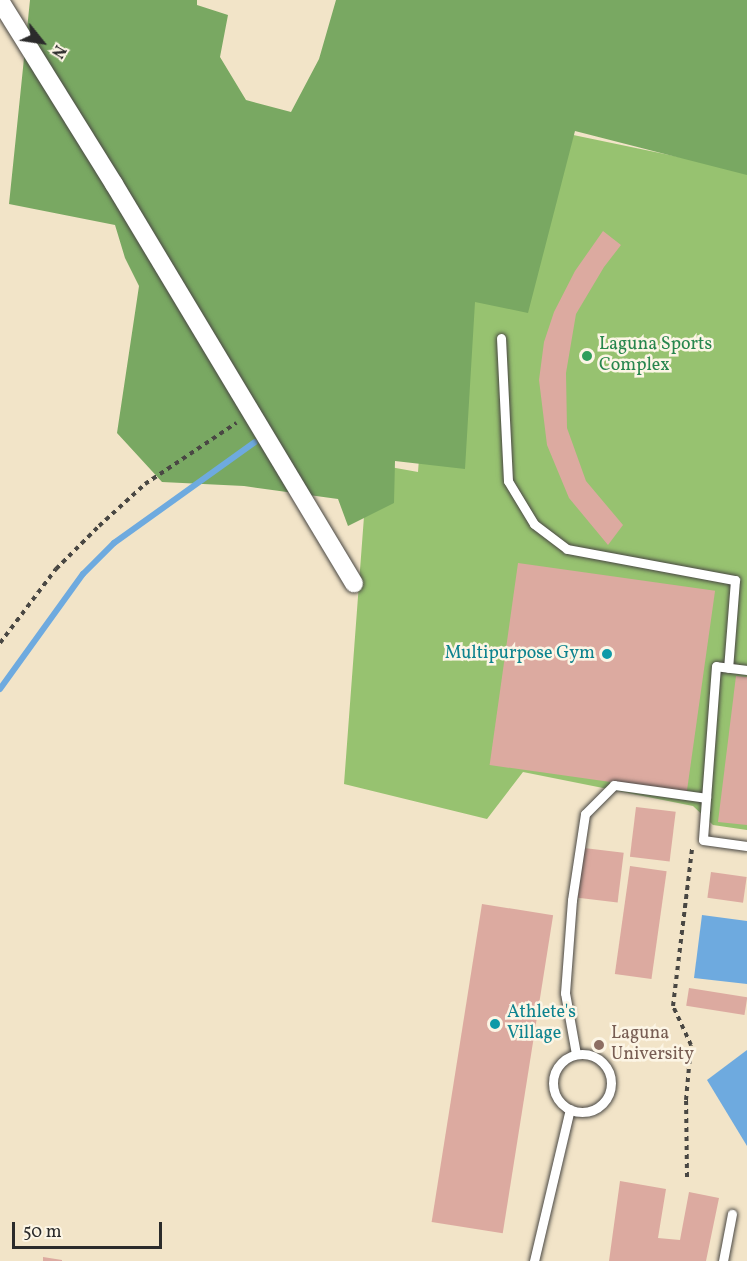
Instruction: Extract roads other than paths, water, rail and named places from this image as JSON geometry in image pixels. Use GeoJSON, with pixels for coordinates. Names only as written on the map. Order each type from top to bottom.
{"type":"FeatureCollection","features":[{"type":"Feature","properties":{"kind":"street"},"geometry":{"type":"LineString","coordinates":[[0,1],[354,583]]}},
{"type":"Feature","properties":{"kind":"lane"},"geometry":{"type":"LineString","coordinates":[[501,338],[508,481],[534,524],[567,549],[735,580],[728,668]]}},
{"type":"Feature","properties":{"kind":"lane"},"geometry":{"type":"LineString","coordinates":[[747,670],[716,666],[703,840],[747,846]]}},
{"type":"Feature","properties":{"kind":"lane"},"geometry":{"type":"LineString","coordinates":[[576,1054],[565,993],[572,900],[585,814],[614,785],[706,798]]}},
{"type":"Feature","properties":{"kind":"lane"},"geometry":{"type":"LineString","coordinates":[[585,1053],[601,1061],[610,1076],[611,1085],[604,1102],[597,1108],[579,1112],[570,1109],[557,1097],[553,1080],[560,1063],[576,1054],[585,1053]]}},
{"type":"Feature","properties":{"kind":"lane"},"geometry":{"type":"LineString","coordinates":[[534,1261],[570,1109]]}},
{"type":"Feature","properties":{"kind":"lane"},"geometry":{"type":"LineString","coordinates":[[723,1261],[732,1214]]}},
{"type":"Feature","properties":{"kind":"water"},"geometry":{"type":"Polygon","coordinates":[[[702,915],[747,921],[747,984],[694,978],[702,915]]]}},
{"type":"Feature","properties":{"kind":"water"},"geometry":{"type":"Polygon","coordinates":[[[747,1050],[747,1146],[707,1080],[747,1050]]]}},
{"type":"Feature","properties":{"kind":"waterway"},"geometry":{"type":"LineString","coordinates":[[0,689],[83,574],[114,543],[255,442]]}},
{"type":"Feature","properties":{"kind":"place","name":"Laguna Sports Complex"},"geometry":{"type":"Point","coordinates":[587,356]}},
{"type":"Feature","properties":{"kind":"place","name":"Multipurpose Gym"},"geometry":{"type":"Point","coordinates":[607,654]}},
{"type":"Feature","properties":{"kind":"place","name":"Athlete's Village"},"geometry":{"type":"Point","coordinates":[495,1024]}},
{"type":"Feature","properties":{"kind":"place","name":"Laguna University"},"geometry":{"type":"Point","coordinates":[599,1045]}}]}
